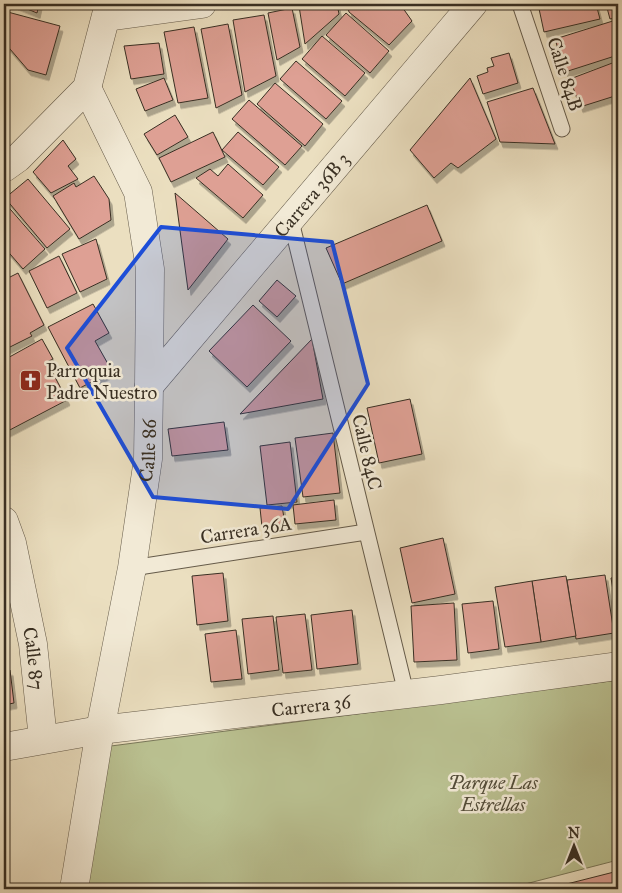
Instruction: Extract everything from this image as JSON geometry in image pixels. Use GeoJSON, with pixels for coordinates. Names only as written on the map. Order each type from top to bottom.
{"type":"FeatureCollection","features":[{"type":"Feature","properties":{"kind":"street"},"geometry":{"type":"LineString","coordinates":[[4,168],[18,158],[87,88],[108,10],[202,4]]}},
{"type":"Feature","properties":{"kind":"street","name":"Carrera 36B 3"},"geometry":{"type":"LineString","coordinates":[[150,386],[473,4]]}},
{"type":"Feature","properties":{"kind":"street","name":"Calle 86"},"geometry":{"type":"LineString","coordinates":[[87,88],[138,192],[150,269],[148,459],[132,568],[100,730]]}},
{"type":"Feature","properties":{"kind":"street","name":"Calle 87"},"geometry":{"type":"LineString","coordinates":[[4,521],[12,543],[33,644],[44,739]]}},
{"type":"Feature","properties":{"kind":"street","name":"Carrera 36"},"geometry":{"type":"LineString","coordinates":[[4,748],[100,730],[618,666]]}},
{"type":"Feature","properties":{"kind":"street"},"geometry":{"type":"LineString","coordinates":[[74,889],[100,730]]}},
{"type":"Feature","properties":{"kind":"lane","name":"Calle 84B"},"geometry":{"type":"LineString","coordinates":[[520,4],[562,129]]}},
{"type":"Feature","properties":{"kind":"lane","name":"Calle 84C"},"geometry":{"type":"LineString","coordinates":[[291,221],[406,693]]}},
{"type":"Feature","properties":{"kind":"lane","name":"Carrera 36A"},"geometry":{"type":"LineString","coordinates":[[132,568],[366,532]]}},
{"type":"Feature","properties":{"kind":"highlighted area"},"geometry":{"type":"Polygon","coordinates":[[[161,227],[332,242],[368,384],[288,509],[153,497],[67,348],[161,227]]]}},
{"type":"Feature","properties":{"kind":"green space","name":"Parque Las Estrellas"},"geometry":{"type":"Polygon","coordinates":[[[618,680],[618,860],[506,889],[85,889],[111,746],[618,680]]]}},
{"type":"Feature","properties":{"kind":"building"},"geometry":{"type":"Polygon","coordinates":[[[15,4],[39,4],[37,13],[15,4]]]}},
{"type":"Feature","properties":{"kind":"building"},"geometry":{"type":"Polygon","coordinates":[[[337,4],[339,14],[305,44],[299,6],[337,4]]]}},
{"type":"Feature","properties":{"kind":"building"},"geometry":{"type":"Polygon","coordinates":[[[347,4],[400,4],[412,21],[389,45],[349,12],[347,4]]]}},
{"type":"Feature","properties":{"kind":"building"},"geometry":{"type":"Polygon","coordinates":[[[538,4],[596,4],[600,19],[544,32],[538,4]]]}},
{"type":"Feature","properties":{"kind":"building"},"geometry":{"type":"Polygon","coordinates":[[[606,4],[618,4],[618,17],[610,19],[606,4]]]}},
{"type":"Feature","properties":{"kind":"building"},"geometry":{"type":"Polygon","coordinates":[[[292,8],[300,47],[277,60],[268,13],[292,8]]]}},
{"type":"Feature","properties":{"kind":"building"},"geometry":{"type":"Polygon","coordinates":[[[4,11],[60,26],[46,75],[28,70],[4,42],[4,11]]]}},
{"type":"Feature","properties":{"kind":"building"},"geometry":{"type":"Polygon","coordinates":[[[346,13],[389,51],[370,73],[326,35],[346,13]]]}},
{"type":"Feature","properties":{"kind":"building"},"geometry":{"type":"Polygon","coordinates":[[[264,15],[276,76],[245,92],[233,20],[264,15]]]}},
{"type":"Feature","properties":{"kind":"building"},"geometry":{"type":"Polygon","coordinates":[[[616,20],[618,35],[615,36],[618,55],[565,72],[555,39],[616,20]]]}},
{"type":"Feature","properties":{"kind":"building"},"geometry":{"type":"Polygon","coordinates":[[[228,24],[242,95],[216,108],[201,29],[228,24]]]}},
{"type":"Feature","properties":{"kind":"building"},"geometry":{"type":"Polygon","coordinates":[[[194,27],[208,98],[178,103],[164,32],[194,27]]]}},
{"type":"Feature","properties":{"kind":"building"},"geometry":{"type":"Polygon","coordinates":[[[322,36],[365,73],[345,96],[302,59],[322,36]]]}},
{"type":"Feature","properties":{"kind":"building"},"geometry":{"type":"Polygon","coordinates":[[[159,43],[164,74],[131,79],[124,46],[159,43]]]}},
{"type":"Feature","properties":{"kind":"building"},"geometry":{"type":"Polygon","coordinates":[[[509,53],[518,83],[483,94],[477,76],[488,72],[487,68],[494,66],[491,58],[509,53]]]}},
{"type":"Feature","properties":{"kind":"building"},"geometry":{"type":"Polygon","coordinates":[[[296,61],[342,101],[326,119],[280,79],[296,61]]]}},
{"type":"Feature","properties":{"kind":"building"},"geometry":{"type":"Polygon","coordinates":[[[615,62],[618,72],[618,95],[580,107],[570,79],[615,62]]]}},
{"type":"Feature","properties":{"kind":"building"},"geometry":{"type":"Polygon","coordinates":[[[164,78],[173,100],[145,111],[136,89],[164,78]]]}},
{"type":"Feature","properties":{"kind":"building"},"geometry":{"type":"Polygon","coordinates":[[[470,78],[496,139],[458,168],[451,163],[434,178],[410,150],[470,78]]]}},
{"type":"Feature","properties":{"kind":"building"},"geometry":{"type":"Polygon","coordinates":[[[275,83],[323,124],[305,146],[257,104],[275,83]]]}},
{"type":"Feature","properties":{"kind":"building"},"geometry":{"type":"Polygon","coordinates":[[[533,88],[555,144],[500,142],[487,102],[533,88]]]}},
{"type":"Feature","properties":{"kind":"building"},"geometry":{"type":"Polygon","coordinates":[[[249,100],[302,146],[285,165],[232,119],[249,100]]]}},
{"type":"Feature","properties":{"kind":"building"},"geometry":{"type":"Polygon","coordinates":[[[175,115],[188,137],[157,155],[144,134],[175,115]]]}},
{"type":"Feature","properties":{"kind":"building"},"geometry":{"type":"Polygon","coordinates":[[[213,132],[225,157],[171,182],[159,158],[213,132]]]}},
{"type":"Feature","properties":{"kind":"building"},"geometry":{"type":"Polygon","coordinates":[[[238,132],[279,167],[263,185],[222,150],[238,132]]]}},
{"type":"Feature","properties":{"kind":"building"},"geometry":{"type":"Polygon","coordinates":[[[63,140],[76,159],[68,166],[78,179],[51,193],[33,172],[63,140]]]}},
{"type":"Feature","properties":{"kind":"building"},"geometry":{"type":"Polygon","coordinates":[[[228,164],[263,195],[243,218],[196,178],[210,169],[218,176],[228,164]]]}},
{"type":"Feature","properties":{"kind":"building"},"geometry":{"type":"Polygon","coordinates":[[[94,176],[109,199],[111,220],[79,239],[53,196],[74,183],[76,187],[94,176]]]}},
{"type":"Feature","properties":{"kind":"building"},"geometry":{"type":"Polygon","coordinates":[[[28,179],[70,229],[47,248],[5,198],[28,179]]]}},
{"type":"Feature","properties":{"kind":"building"},"geometry":{"type":"Polygon","coordinates":[[[175,193],[228,239],[188,290],[175,193]]]}},
{"type":"Feature","properties":{"kind":"building"},"geometry":{"type":"Polygon","coordinates":[[[4,202],[45,249],[23,269],[4,247],[4,202]]]}},
{"type":"Feature","properties":{"kind":"building"},"geometry":{"type":"Polygon","coordinates":[[[427,205],[442,241],[342,284],[326,248],[427,205]]]}},
{"type":"Feature","properties":{"kind":"building"},"geometry":{"type":"Polygon","coordinates":[[[96,239],[107,279],[80,292],[62,254],[96,239]]]}},
{"type":"Feature","properties":{"kind":"building"},"geometry":{"type":"Polygon","coordinates":[[[59,256],[77,293],[47,308],[29,271],[59,256]]]}},
{"type":"Feature","properties":{"kind":"building"},"geometry":{"type":"Polygon","coordinates":[[[18,273],[44,325],[30,333],[32,336],[4,350],[4,280],[18,273]]]}},
{"type":"Feature","properties":{"kind":"building"},"geometry":{"type":"Polygon","coordinates":[[[277,280],[296,296],[277,317],[259,301],[277,280]]]}},
{"type":"Feature","properties":{"kind":"building"},"geometry":{"type":"Polygon","coordinates":[[[93,304],[109,333],[95,341],[112,371],[80,388],[48,327],[93,304]]]}},
{"type":"Feature","properties":{"kind":"building"},"geometry":{"type":"Polygon","coordinates":[[[253,305],[291,341],[247,387],[209,351],[253,305]]]}},
{"type":"Feature","properties":{"kind":"building","name":"Parroquia Padre Nuestro"},"geometry":{"type":"Polygon","coordinates":[[[42,339],[53,359],[47,362],[67,400],[4,433],[4,360],[42,339]]]}},
{"type":"Feature","properties":{"kind":"building"},"geometry":{"type":"Polygon","coordinates":[[[312,339],[323,399],[240,414],[312,339]]]}},
{"type":"Feature","properties":{"kind":"building"},"geometry":{"type":"Polygon","coordinates":[[[410,399],[422,454],[379,463],[367,408],[410,399]]]}},
{"type":"Feature","properties":{"kind":"building"},"geometry":{"type":"Polygon","coordinates":[[[224,422],[228,450],[172,456],[168,429],[224,422]]]}},
{"type":"Feature","properties":{"kind":"building"},"geometry":{"type":"Polygon","coordinates":[[[333,433],[340,493],[303,497],[295,438],[333,433]]]}},
{"type":"Feature","properties":{"kind":"building"},"geometry":{"type":"Polygon","coordinates":[[[290,442],[297,502],[267,505],[260,446],[290,442]]]}},
{"type":"Feature","properties":{"kind":"building"},"geometry":{"type":"Polygon","coordinates":[[[334,500],[336,520],[295,524],[293,505],[334,500]]]}},
{"type":"Feature","properties":{"kind":"building"},"geometry":{"type":"Polygon","coordinates":[[[282,506],[285,524],[262,527],[260,508],[282,506]]]}},
{"type":"Feature","properties":{"kind":"building"},"geometry":{"type":"Polygon","coordinates":[[[443,538],[455,594],[412,603],[400,548],[443,538]]]}},
{"type":"Feature","properties":{"kind":"building"},"geometry":{"type":"Polygon","coordinates":[[[223,573],[228,621],[197,625],[192,576],[223,573]]]}},
{"type":"Feature","properties":{"kind":"building"},"geometry":{"type":"Polygon","coordinates":[[[605,575],[614,633],[576,639],[567,580],[605,575]]]}},
{"type":"Feature","properties":{"kind":"building"},"geometry":{"type":"Polygon","coordinates":[[[566,576],[576,636],[541,642],[532,581],[566,576]]]}},
{"type":"Feature","properties":{"kind":"building"},"geometry":{"type":"Polygon","coordinates":[[[618,577],[618,621],[611,578],[618,577]]]}},
{"type":"Feature","properties":{"kind":"building"},"geometry":{"type":"Polygon","coordinates":[[[532,581],[541,642],[505,647],[495,587],[532,581]]]}},
{"type":"Feature","properties":{"kind":"building"},"geometry":{"type":"Polygon","coordinates":[[[493,601],[499,649],[468,653],[462,604],[493,601]]]}},
{"type":"Feature","properties":{"kind":"building"},"geometry":{"type":"Polygon","coordinates":[[[454,603],[457,660],[414,662],[411,606],[454,603]]]}},
{"type":"Feature","properties":{"kind":"building"},"geometry":{"type":"Polygon","coordinates":[[[352,610],[358,664],[317,669],[311,615],[352,610]]]}},
{"type":"Feature","properties":{"kind":"building"},"geometry":{"type":"Polygon","coordinates":[[[305,614],[312,670],[283,673],[276,617],[305,614]]]}},
{"type":"Feature","properties":{"kind":"building"},"geometry":{"type":"Polygon","coordinates":[[[273,616],[279,670],[248,674],[242,619],[273,616]]]}},
{"type":"Feature","properties":{"kind":"building"},"geometry":{"type":"Polygon","coordinates":[[[236,630],[242,679],[211,682],[205,634],[236,630]]]}},
{"type":"Feature","properties":{"kind":"building"},"geometry":{"type":"Polygon","coordinates":[[[10,670],[14,703],[4,705],[4,671],[10,670]]]}},
{"type":"Feature","properties":{"kind":"building"},"geometry":{"type":"Polygon","coordinates":[[[618,871],[618,889],[547,889],[618,871]]]}},
{"type":"Feature","properties":{"kind":"place","name":"Parroquia Padre Nuestro"},"geometry":{"type":"Point","coordinates":[30,381]}}]}
